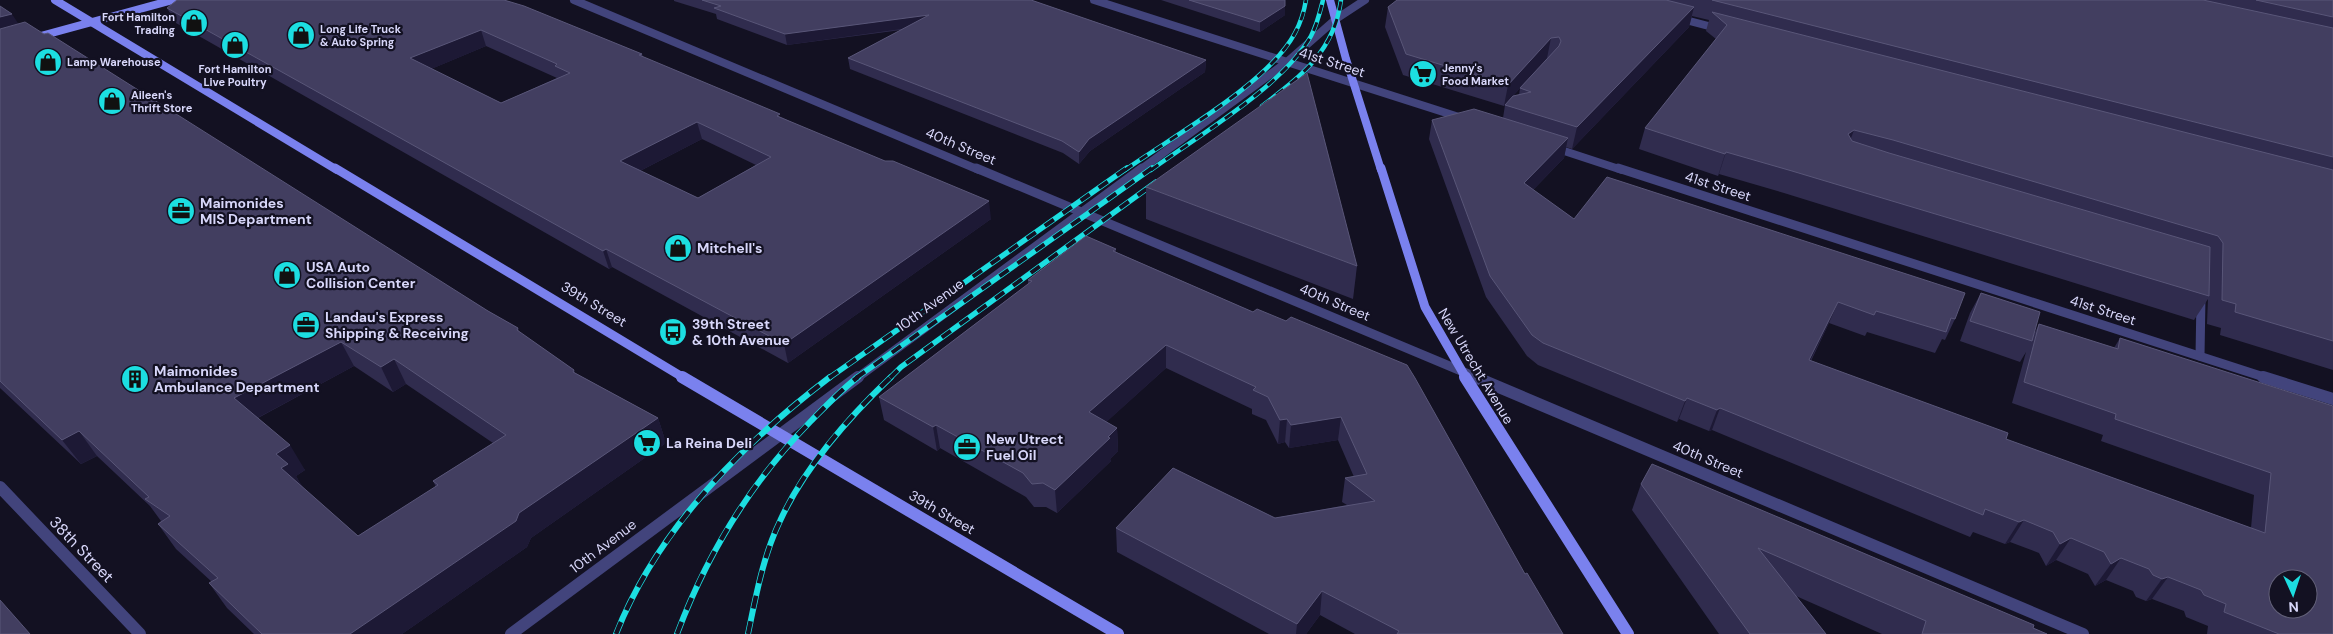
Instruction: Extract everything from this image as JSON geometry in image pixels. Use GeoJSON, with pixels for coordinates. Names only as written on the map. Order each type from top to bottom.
{"type":"FeatureCollection","features":[{"type":"Feature","properties":{"kind":"main road","name":"39th Street"},"geometry":{"type":"LineString","coordinates":[[55,0],[1118,634]]}},
{"type":"Feature","properties":{"kind":"main road"},"geometry":{"type":"LineString","coordinates":[[27,39],[173,0]]}},
{"type":"Feature","properties":{"kind":"main road","name":"New Utrecht Avenue"},"geometry":{"type":"LineString","coordinates":[[1330,0],[1346,59],[1425,307],[1462,372],[1628,634]]}},
{"type":"Feature","properties":{"kind":"street","name":"40th Street"},"geometry":{"type":"LineString","coordinates":[[574,0],[1581,421],[2083,634]]}},
{"type":"Feature","properties":{"kind":"street","name":"41st Street"},"geometry":{"type":"LineString","coordinates":[[1094,0],[1474,122]]}},
{"type":"Feature","properties":{"kind":"street","name":"10th Avenue"},"geometry":{"type":"LineString","coordinates":[[512,634],[780,434],[1287,62],[1336,19],[1365,0]]}},
{"type":"Feature","properties":{"kind":"street"},"geometry":{"type":"LineString","coordinates":[[1667,15],[1725,30]]}},
{"type":"Feature","properties":{"kind":"street","name":"41st Street"},"geometry":{"type":"LineString","coordinates":[[1539,144],[2333,399]]}},
{"type":"Feature","properties":{"kind":"street"},"geometry":{"type":"LineString","coordinates":[[2200,356],[2201,291]]}},
{"type":"Feature","properties":{"kind":"street","name":"38th Street"},"geometry":{"type":"LineString","coordinates":[[0,487],[140,634]]}},
{"type":"Feature","properties":{"kind":"building"},"geometry":{"type":"Polygon","coordinates":[[[177,0],[504,0],[524,6],[642,54],[639,55],[780,114],[777,116],[885,161],[893,161],[989,201],[784,344],[606,249],[603,251],[167,8],[177,0]],[[481,30],[410,58],[501,103],[570,73],[555,66],[557,64],[481,30]],[[697,122],[620,161],[698,198],[771,157],[697,122]]]}},
{"type":"Feature","properties":{"kind":"building"},"geometry":{"type":"Polygon","coordinates":[[[702,0],[1031,0],[1206,60],[1089,139],[1079,152],[1062,141],[848,58],[929,15],[785,34],[714,8],[721,6],[702,0]]]}},
{"type":"Feature","properties":{"kind":"building"},"geometry":{"type":"Polygon","coordinates":[[[1189,0],[1285,0],[1285,6],[1260,22],[1189,0]]]}},
{"type":"Feature","properties":{"kind":"building"},"geometry":{"type":"Polygon","coordinates":[[[1397,0],[1666,0],[1694,7],[1577,127],[1505,105],[1513,96],[1531,92],[1520,88],[1559,46],[1561,41],[1559,37],[1551,38],[1508,85],[1406,54],[1388,7],[1397,0]]]}},
{"type":"Feature","properties":{"kind":"building"},"geometry":{"type":"Polygon","coordinates":[[[1712,0],[2203,0],[2333,28],[2333,157],[1712,0]]]}},
{"type":"Feature","properties":{"kind":"building"},"geometry":{"type":"Polygon","coordinates":[[[2256,0],[2333,0],[2333,17],[2256,0]]]}},
{"type":"Feature","properties":{"kind":"building"},"geometry":{"type":"Polygon","coordinates":[[[0,6],[12,14],[0,17],[0,6]]]}},
{"type":"Feature","properties":{"kind":"building"},"geometry":{"type":"Polygon","coordinates":[[[1712,12],[2333,170],[2333,341],[2235,312],[2236,304],[2222,300],[2223,243],[2218,236],[1893,140],[1854,130],[1848,134],[1852,141],[1889,153],[2210,247],[2209,296],[1792,171],[1726,152],[1725,154],[1645,128],[1727,25],[1712,12]]]}},
{"type":"Feature","properties":{"kind":"building"},"geometry":{"type":"Polygon","coordinates":[[[25,22],[44,34],[48,33],[488,311],[518,328],[517,330],[574,370],[573,372],[658,418],[519,513],[516,521],[350,634],[262,634],[209,583],[218,578],[158,524],[170,516],[145,499],[149,497],[79,431],[62,440],[0,381],[0,29],[25,22]],[[341,342],[234,398],[290,445],[276,454],[288,464],[281,468],[358,536],[438,485],[433,481],[506,435],[394,359],[381,367],[341,342]]]}},
{"type":"Feature","properties":{"kind":"building"},"geometry":{"type":"Polygon","coordinates":[[[1307,73],[1357,266],[1146,187],[1307,73]]]}},
{"type":"Feature","properties":{"kind":"building"},"geometry":{"type":"Polygon","coordinates":[[[1474,109],[1568,138],[1524,183],[1574,219],[1607,177],[1965,293],[1955,319],[1951,318],[1946,332],[1876,311],[1874,315],[1838,302],[1809,360],[2008,433],[2006,439],[2265,533],[2271,473],[2115,419],[2116,414],[2024,382],[2039,324],[2118,349],[2120,338],[2333,406],[2333,634],[2279,634],[2224,612],[2226,604],[2204,595],[2201,590],[2168,577],[2162,579],[2153,575],[2149,569],[2121,558],[2111,564],[2104,552],[2071,538],[2060,544],[2053,532],[2024,520],[2019,522],[1985,509],[1983,515],[1720,408],[1717,410],[1687,398],[1685,401],[1543,343],[1532,335],[1490,276],[1432,120],[1474,109]]]}},
{"type":"Feature","properties":{"kind":"building"},"geometry":{"type":"Polygon","coordinates":[[[1086,236],[1116,249],[1113,251],[1253,312],[1257,309],[1286,321],[1291,317],[1407,365],[1525,574],[1527,573],[1563,634],[1397,634],[1399,631],[1322,591],[1297,624],[1116,528],[1173,468],[1275,518],[1375,501],[1345,478],[1367,474],[1341,417],[1291,425],[1287,419],[1280,420],[1268,397],[1253,390],[1256,387],[1166,345],[1089,412],[1117,428],[1108,437],[1110,438],[1055,490],[1043,483],[1032,484],[1023,473],[936,425],[933,427],[879,397],[1032,281],[1028,280],[1086,236]]]}},
{"type":"Feature","properties":{"kind":"building"},"geometry":{"type":"Polygon","coordinates":[[[1981,293],[2040,312],[2032,341],[1970,321],[1981,293]]]}},
{"type":"Feature","properties":{"kind":"building"},"geometry":{"type":"Polygon","coordinates":[[[1652,464],[2034,625],[2033,628],[2047,634],[1922,634],[1926,621],[1758,548],[1826,634],[1750,634],[1641,484],[1652,464]]]}},
{"type":"Feature","properties":{"kind":"building"},"geometry":{"type":"Polygon","coordinates":[[[0,600],[30,634],[0,634],[0,600]]]}},
{"type":"Feature","properties":{"kind":"railway"},"geometry":{"type":"LineString","coordinates":[[1125,170],[1218,108],[1264,71],[1282,52],[1295,33],[1302,17],[1306,0]]}},
{"type":"Feature","properties":{"kind":"railway"},"geometry":{"type":"LineString","coordinates":[[1151,170],[1238,109],[1281,73],[1298,55],[1311,36],[1317,23],[1323,0]]}},
{"type":"Feature","properties":{"kind":"railway"},"geometry":{"type":"LineString","coordinates":[[1262,106],[1290,84],[1314,61],[1331,34],[1341,0]]}},
{"type":"Feature","properties":{"kind":"railway"},"geometry":{"type":"LineString","coordinates":[[829,378],[1127,168]]}},
{"type":"Feature","properties":{"kind":"railway"},"geometry":{"type":"LineString","coordinates":[[856,378],[1152,168]]}},
{"type":"Feature","properties":{"kind":"railway"},"geometry":{"type":"LineString","coordinates":[[748,634],[761,576],[769,548],[780,521],[790,501],[815,462],[859,409],[901,367],[1156,182]]}},
{"type":"Feature","properties":{"kind":"railway"},"geometry":{"type":"LineString","coordinates":[[616,634],[633,596],[654,559],[706,491],[766,430],[830,377]]}},
{"type":"Feature","properties":{"kind":"railway"},"geometry":{"type":"LineString","coordinates":[[677,634],[716,548],[750,495],[789,445],[834,398],[858,377]]}},
{"type":"Feature","properties":{"kind":"place","name":"Fort Hamilton Trading"},"geometry":{"type":"Point","coordinates":[194,23]}},
{"type":"Feature","properties":{"kind":"place","name":"Long Life Truck & Auto Spring"},"geometry":{"type":"Point","coordinates":[301,35]}},
{"type":"Feature","properties":{"kind":"place","name":"Fort Hamilton Live Poultry"},"geometry":{"type":"Point","coordinates":[235,45]}},
{"type":"Feature","properties":{"kind":"place","name":"Lamp Warehouse"},"geometry":{"type":"Point","coordinates":[48,62]}},
{"type":"Feature","properties":{"kind":"place","name":"Jenny's Food Market"},"geometry":{"type":"Point","coordinates":[1423,74]}},
{"type":"Feature","properties":{"kind":"place","name":"Aileen's Thrift Store"},"geometry":{"type":"Point","coordinates":[112,101]}},
{"type":"Feature","properties":{"kind":"place","name":"Maimonides MIS Department"},"geometry":{"type":"Point","coordinates":[181,211]}},
{"type":"Feature","properties":{"kind":"place","name":"Mitchell's"},"geometry":{"type":"Point","coordinates":[678,248]}},
{"type":"Feature","properties":{"kind":"place","name":"USA Auto Collision Center"},"geometry":{"type":"Point","coordinates":[287,275]}},
{"type":"Feature","properties":{"kind":"place","name":"Landau's Express Shipping & Receiving"},"geometry":{"type":"Point","coordinates":[306,325]}},
{"type":"Feature","properties":{"kind":"place","name":"39th Street & 10th Avenue"},"geometry":{"type":"Point","coordinates":[673,332]}},
{"type":"Feature","properties":{"kind":"place","name":"Maimonides Ambulance Department"},"geometry":{"type":"Point","coordinates":[135,379]}},
{"type":"Feature","properties":{"kind":"place","name":"La Reina Deli"},"geometry":{"type":"Point","coordinates":[647,443]}},
{"type":"Feature","properties":{"kind":"place","name":"New Utrect Fuel Oil"},"geometry":{"type":"Point","coordinates":[967,447]}}]}
